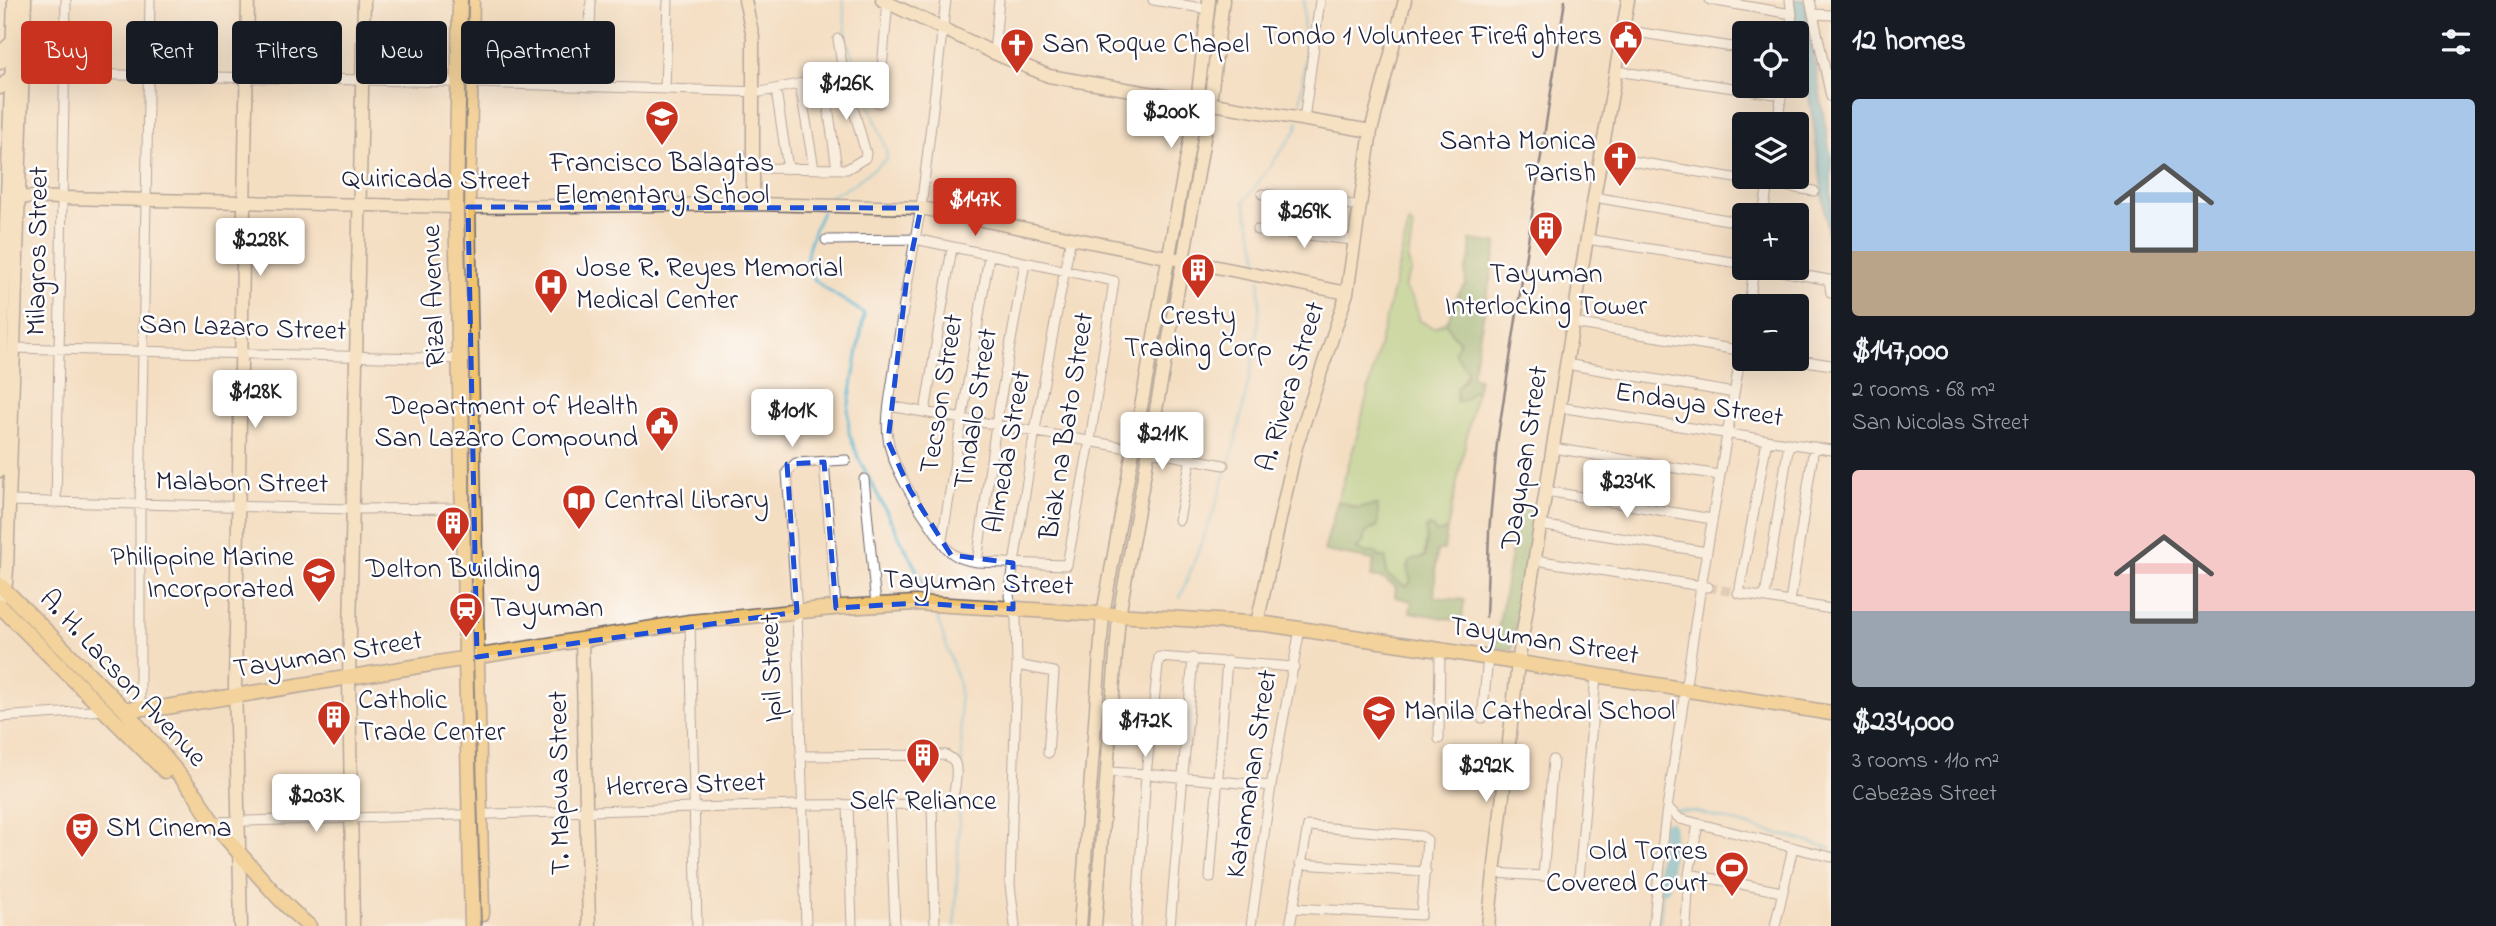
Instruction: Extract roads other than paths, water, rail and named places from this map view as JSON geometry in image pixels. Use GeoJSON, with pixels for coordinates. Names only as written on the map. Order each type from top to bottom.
{"type":"FeatureCollection","features":[{"type":"Feature","properties":{"kind":"main road","name":"Rizal Avenue"},"geometry":{"type":"LineString","coordinates":[[460,0],[461,21]]}},
{"type":"Feature","properties":{"kind":"main road","name":"Rizal Avenue"},"geometry":{"type":"LineString","coordinates":[[470,21],[472,0]]}},
{"type":"Feature","properties":{"kind":"main road","name":"Rizal Avenue"},"geometry":{"type":"LineString","coordinates":[[465,84],[462,207],[471,658],[475,814],[482,926]]}},
{"type":"Feature","properties":{"kind":"main road","name":"A. H. Lacson Avenue"},"geometry":{"type":"LineString","coordinates":[[1,590],[124,709],[197,796],[203,809],[239,852],[269,887],[309,926]]}},
{"type":"Feature","properties":{"kind":"main road","name":"Tayuman Street"},"geometry":{"type":"LineString","coordinates":[[124,709],[140,710],[235,696],[690,622],[916,603],[1257,623],[1831,713]]}},
{"type":"Feature","properties":{"kind":"main road","name":"A. H. Lacson Avenue"},"geometry":{"type":"LineString","coordinates":[[0,606],[106,710],[191,802],[203,809]]}},
{"type":"Feature","properties":{"kind":"main road","name":"Rizal Avenue"},"geometry":{"type":"LineString","coordinates":[[472,926],[475,814]]}},
{"type":"Feature","properties":{"kind":"street"},"geometry":{"type":"LineString","coordinates":[[0,471],[6,349],[20,197],[18,74],[13,41],[14,0]]}},
{"type":"Feature","properties":{"kind":"street"},"geometry":{"type":"LineString","coordinates":[[1,590],[7,569],[9,501],[6,349],[1,328],[3,212],[25,0]]}},
{"type":"Feature","properties":{"kind":"street","name":"Milagros Street"},"geometry":{"type":"LineString","coordinates":[[66,0],[66,21]]}},
{"type":"Feature","properties":{"kind":"street"},"geometry":{"type":"LineString","coordinates":[[150,0],[150,21]]}},
{"type":"Feature","properties":{"kind":"street"},"geometry":{"type":"LineString","coordinates":[[248,0],[248,21]]}},
{"type":"Feature","properties":{"kind":"street"},"geometry":{"type":"LineString","coordinates":[[363,21],[364,0]]}},
{"type":"Feature","properties":{"kind":"street"},"geometry":{"type":"LineString","coordinates":[[588,87],[591,0]]}},
{"type":"Feature","properties":{"kind":"street"},"geometry":{"type":"LineString","coordinates":[[665,89],[668,0]]}},
{"type":"Feature","properties":{"kind":"street"},"geometry":{"type":"LineString","coordinates":[[746,0],[753,37],[753,204]]}},
{"type":"Feature","properties":{"kind":"street"},"geometry":{"type":"LineString","coordinates":[[947,0],[921,208],[907,276],[889,406],[890,448],[909,490],[951,555],[965,561],[1013,563]]}},
{"type":"Feature","properties":{"kind":"street"},"geometry":{"type":"LineString","coordinates":[[994,53],[999,0]]}},
{"type":"Feature","properties":{"kind":"street"},"geometry":{"type":"LineString","coordinates":[[1095,926],[1119,615],[1183,260],[1203,103],[1208,5],[1153,0]]}},
{"type":"Feature","properties":{"kind":"street"},"geometry":{"type":"LineString","coordinates":[[1080,926],[1103,614],[1169,257],[1223,0]]}},
{"type":"Feature","properties":{"kind":"street"},"geometry":{"type":"LineString","coordinates":[[1299,120],[1320,0]]}},
{"type":"Feature","properties":{"kind":"street","name":"A. Rivera Street"},"geometry":{"type":"LineString","coordinates":[[1257,623],[1296,447],[1347,293],[1371,131],[1405,0]]}},
{"type":"Feature","properties":{"kind":"street","name":"Dagupan Street"},"geometry":{"type":"LineString","coordinates":[[1488,926],[1518,663],[1628,0]]}},
{"type":"Feature","properties":{"kind":"street"},"geometry":{"type":"LineString","coordinates":[[1710,0],[1792,14]]}},
{"type":"Feature","properties":{"kind":"street"},"geometry":{"type":"LineString","coordinates":[[1790,0],[1791,21]]}},
{"type":"Feature","properties":{"kind":"street"},"geometry":{"type":"LineString","coordinates":[[1810,0],[1831,97]]}},
{"type":"Feature","properties":{"kind":"street"},"geometry":{"type":"LineString","coordinates":[[879,103],[886,1],[944,30],[1049,76],[1371,131]]}},
{"type":"Feature","properties":{"kind":"street"},"geometry":{"type":"LineString","coordinates":[[1813,14],[1831,15]]}},
{"type":"Feature","properties":{"kind":"street"},"geometry":{"type":"LineString","coordinates":[[1623,30],[1732,47]]}},
{"type":"Feature","properties":{"kind":"street"},"geometry":{"type":"LineString","coordinates":[[753,169],[837,169],[853,167],[862,162],[866,153],[843,74],[838,39]]}},
{"type":"Feature","properties":{"kind":"street"},"geometry":{"type":"LineString","coordinates":[[0,63],[4,50],[13,41]]}},
{"type":"Feature","properties":{"kind":"street"},"geometry":{"type":"LineString","coordinates":[[1616,71],[1732,85]]}},
{"type":"Feature","properties":{"kind":"street"},"geometry":{"type":"LineString","coordinates":[[0,88],[18,74]]}},
{"type":"Feature","properties":{"kind":"street"},"geometry":{"type":"LineString","coordinates":[[514,84],[753,91],[776,90],[843,74]]}},
{"type":"Feature","properties":{"kind":"street"},"geometry":{"type":"LineString","coordinates":[[824,79],[837,169]]}},
{"type":"Feature","properties":{"kind":"street","name":"Milagros Street"},"geometry":{"type":"LineString","coordinates":[[56,503],[65,84]]}},
{"type":"Feature","properties":{"kind":"street"},"geometry":{"type":"LineString","coordinates":[[140,710],[140,505],[149,84]]}},
{"type":"Feature","properties":{"kind":"street"},"geometry":{"type":"LineString","coordinates":[[241,926],[235,696],[247,84]]}},
{"type":"Feature","properties":{"kind":"street"},"geometry":{"type":"LineString","coordinates":[[353,926],[349,678],[362,84]]}},
{"type":"Feature","properties":{"kind":"street"},"geometry":{"type":"LineString","coordinates":[[800,85],[814,169]]}},
{"type":"Feature","properties":{"kind":"street"},"geometry":{"type":"LineString","coordinates":[[776,90],[788,169]]}},
{"type":"Feature","properties":{"kind":"street"},"geometry":{"type":"LineString","coordinates":[[1601,156],[1732,175]]}},
{"type":"Feature","properties":{"kind":"street"},"geometry":{"type":"LineString","coordinates":[[1806,189],[1814,191]]}},
{"type":"Feature","properties":{"kind":"street"},"geometry":{"type":"LineString","coordinates":[[1262,194],[1360,206]]}},
{"type":"Feature","properties":{"kind":"street","name":"Quiricada Street"},"geometry":{"type":"LineString","coordinates":[[20,197],[462,207],[753,204],[921,208],[1347,293]]}},
{"type":"Feature","properties":{"kind":"street"},"geometry":{"type":"LineString","coordinates":[[1594,197],[1732,221]]}},
{"type":"Feature","properties":{"kind":"street"},"geometry":{"type":"LineString","coordinates":[[1257,230],[1355,240]]}},
{"type":"Feature","properties":{"kind":"street","name":"Almeda Street"},"geometry":{"type":"LineString","coordinates":[[1015,926],[1010,885],[1017,665],[1016,619],[1009,596],[1035,430],[1071,237]]}},
{"type":"Feature","properties":{"kind":"street"},"geometry":{"type":"LineString","coordinates":[[826,240],[915,239],[1065,272]]}},
{"type":"Feature","properties":{"kind":"street"},"geometry":{"type":"LineString","coordinates":[[1587,239],[1732,262]]}},
{"type":"Feature","properties":{"kind":"street"},"geometry":{"type":"LineString","coordinates":[[925,412],[952,248]]}},
{"type":"Feature","properties":{"kind":"street","name":"Tecson Street"},"geometry":{"type":"LineString","coordinates":[[942,540],[989,256]]}},
{"type":"Feature","properties":{"kind":"street","name":"Tindalo Street"},"geometry":{"type":"LineString","coordinates":[[977,562],[996,424],[1025,263]]}},
{"type":"Feature","properties":{"kind":"street","name":"Biak na Bato Street"},"geometry":{"type":"LineString","coordinates":[[1013,563],[1067,565],[1090,441],[1114,281],[1065,272]]}},
{"type":"Feature","properties":{"kind":"street"},"geometry":{"type":"LineString","coordinates":[[1809,276],[1829,280],[1831,293]]}},
{"type":"Feature","properties":{"kind":"street"},"geometry":{"type":"LineString","coordinates":[[1573,323],[1732,349]]}},
{"type":"Feature","properties":{"kind":"street","name":"San Lazaro Street"},"geometry":{"type":"LineString","coordinates":[[6,349],[240,352],[467,360]]}},
{"type":"Feature","properties":{"kind":"street"},"geometry":{"type":"LineString","coordinates":[[1809,362],[1831,365]]}},
{"type":"Feature","properties":{"kind":"street"},"geometry":{"type":"LineString","coordinates":[[1566,364],[1734,393]]}},
{"type":"Feature","properties":{"kind":"street"},"geometry":{"type":"LineString","coordinates":[[1653,926],[1685,689],[1704,587],[1719,475],[1739,371]]}},
{"type":"Feature","properties":{"kind":"street"},"geometry":{"type":"LineString","coordinates":[[889,406],[1134,449]]}},
{"type":"Feature","properties":{"kind":"street","name":"Endaya Street"},"geometry":{"type":"LineString","coordinates":[[1559,407],[1831,450]]}},
{"type":"Feature","properties":{"kind":"street"},"geometry":{"type":"LineString","coordinates":[[1179,520],[1196,423]]}},
{"type":"Feature","properties":{"kind":"street"},"geometry":{"type":"LineString","coordinates":[[1767,440],[1739,593],[1831,609]]}},
{"type":"Feature","properties":{"kind":"street"},"geometry":{"type":"LineString","coordinates":[[1765,597],[1789,443]]}},
{"type":"Feature","properties":{"kind":"street"},"geometry":{"type":"LineString","coordinates":[[1790,602],[1814,447]]}},
{"type":"Feature","properties":{"kind":"street"},"geometry":{"type":"LineString","coordinates":[[1553,448],[1719,475]]}},
{"type":"Feature","properties":{"kind":"street"},"geometry":{"type":"LineString","coordinates":[[1149,451],[1224,465]]}},
{"type":"Feature","properties":{"kind":"street","name":"Ipil Street"},"geometry":{"type":"LineString","coordinates":[[806,926],[797,612],[787,472],[796,463],[846,460]]}},
{"type":"Feature","properties":{"kind":"street"},"geometry":{"type":"LineString","coordinates":[[824,462],[836,608]]}},
{"type":"Feature","properties":{"kind":"street"},"geometry":{"type":"LineString","coordinates":[[864,479],[876,605]]}},
{"type":"Feature","properties":{"kind":"street"},"geometry":{"type":"LineString","coordinates":[[1546,491],[1713,519]]}},
{"type":"Feature","properties":{"kind":"street","name":"Malabon Street"},"geometry":{"type":"LineString","coordinates":[[9,501],[352,509],[468,508]]}},
{"type":"Feature","properties":{"kind":"street"},"geometry":{"type":"LineString","coordinates":[[1540,525],[1707,552]]}},
{"type":"Feature","properties":{"kind":"street"},"geometry":{"type":"LineString","coordinates":[[1535,560],[1704,587]]}},
{"type":"Feature","properties":{"kind":"street"},"geometry":{"type":"LineString","coordinates":[[690,622],[697,926]]}},
{"type":"Feature","properties":{"kind":"street","name":"Katamanan Street"},"geometry":{"type":"LineString","coordinates":[[1251,926],[1271,786],[1300,629]]}},
{"type":"Feature","properties":{"kind":"street","name":"T. Mapua Street"},"geometry":{"type":"LineString","coordinates":[[582,639],[589,926]]}},
{"type":"Feature","properties":{"kind":"street"},"geometry":{"type":"LineString","coordinates":[[1439,739],[1440,650]]}},
{"type":"Feature","properties":{"kind":"street"},"geometry":{"type":"LineString","coordinates":[[1136,926],[1146,774],[1159,657],[1294,667]]}},
{"type":"Feature","properties":{"kind":"street"},"geometry":{"type":"LineString","coordinates":[[1482,718],[1488,658]]}},
{"type":"Feature","properties":{"kind":"street"},"geometry":{"type":"LineString","coordinates":[[1170,926],[1193,659]]}},
{"type":"Feature","properties":{"kind":"street"},"geometry":{"type":"LineString","coordinates":[[1210,878],[1227,661]]}},
{"type":"Feature","properties":{"kind":"street"},"geometry":{"type":"LineString","coordinates":[[1017,665],[1054,672],[1048,753]]}},
{"type":"Feature","properties":{"kind":"street"},"geometry":{"type":"LineString","coordinates":[[1579,879],[1596,675]]}},
{"type":"Feature","properties":{"kind":"street"},"geometry":{"type":"LineString","coordinates":[[0,717],[106,710]]}},
{"type":"Feature","properties":{"kind":"street","name":"Herrera Street"},"geometry":{"type":"LineString","coordinates":[[214,822],[801,805],[949,804],[954,797],[956,764],[946,755],[800,756]]}},
{"type":"Feature","properties":{"kind":"street"},"geometry":{"type":"LineString","coordinates":[[1494,873],[1543,876],[1553,760]]}},
{"type":"Feature","properties":{"kind":"street"},"geometry":{"type":"LineString","coordinates":[[1108,772],[1271,786]]}},
{"type":"Feature","properties":{"kind":"street"},"geometry":{"type":"LineString","coordinates":[[932,804],[936,926]]}},
{"type":"Feature","properties":{"kind":"street"},"geometry":{"type":"LineString","coordinates":[[848,805],[852,926]]}},
{"type":"Feature","properties":{"kind":"street"},"geometry":{"type":"LineString","coordinates":[[890,805],[895,926]]}},
{"type":"Feature","properties":{"kind":"street"},"geometry":{"type":"LineString","coordinates":[[1669,810],[1680,819],[1831,857]]}},
{"type":"Feature","properties":{"kind":"street"},"geometry":{"type":"LineString","coordinates":[[1686,926],[1689,874],[1698,824]]}},
{"type":"Feature","properties":{"kind":"street"},"geometry":{"type":"LineString","coordinates":[[1290,926],[1308,826],[1425,837],[1426,872],[1421,915],[1294,908]]}},
{"type":"Feature","properties":{"kind":"street"},"geometry":{"type":"LineString","coordinates":[[1775,926],[1793,847]]}},
{"type":"Feature","properties":{"kind":"street"},"geometry":{"type":"LineString","coordinates":[[1300,864],[1426,872]]}},
{"type":"Feature","properties":{"kind":"street"},"geometry":{"type":"LineString","coordinates":[[1689,874],[1782,892]]}},
{"type":"Feature","properties":{"kind":"water"},"geometry":{"type":"Polygon","coordinates":[[[1793,0],[1804,0],[1808,21],[1796,21],[1793,0]]]}},
{"type":"Feature","properties":{"kind":"water"},"geometry":{"type":"Polygon","coordinates":[[[1809,29],[1831,159],[1831,258],[1809,97],[1809,29]]]}},
{"type":"Feature","properties":{"kind":"waterway"},"geometry":{"type":"LineString","coordinates":[[827,203],[831,195],[849,187],[887,159],[886,149],[847,42],[843,0]]}},
{"type":"Feature","properties":{"kind":"waterway"},"geometry":{"type":"LineString","coordinates":[[1299,115],[1306,47],[1303,41],[1304,0]]}},
{"type":"Feature","properties":{"kind":"waterway"},"geometry":{"type":"LineString","coordinates":[[1260,270],[1244,202],[1297,129],[1298,121]]}},
{"type":"Feature","properties":{"kind":"waterway"},"geometry":{"type":"LineString","coordinates":[[822,212],[808,249],[808,270],[817,282],[864,314],[848,410],[849,433],[858,457],[929,594]]}},
{"type":"Feature","properties":{"kind":"waterway"},"geometry":{"type":"LineString","coordinates":[[1180,598],[1213,513],[1234,448],[1253,361],[1259,318],[1260,280]]}},
{"type":"Feature","properties":{"kind":"waterway"},"geometry":{"type":"LineString","coordinates":[[937,617],[959,684],[962,753],[955,926]]}},
{"type":"Feature","properties":{"kind":"waterway"},"geometry":{"type":"LineString","coordinates":[[1675,810],[1697,812],[1831,848]]}},
{"type":"Feature","properties":{"kind":"waterway"},"geometry":{"type":"LineString","coordinates":[[1663,886],[1668,828]]}},
{"type":"Feature","properties":{"kind":"waterway"},"geometry":{"type":"LineString","coordinates":[[1660,926],[1663,886]]}},
{"type":"Feature","properties":{"kind":"tunnel"},"geometry":{"type":"LineString","coordinates":[[1708,587],[1738,593]]}},
{"type":"Feature","properties":{"kind":"tram line"},"geometry":{"type":"LineString","coordinates":[[468,0],[464,211],[481,926]]}},
{"type":"Feature","properties":{"kind":"railway"},"geometry":{"type":"LineString","coordinates":[[1486,617],[1489,532],[1497,443],[1565,0]]}},
{"type":"Feature","properties":{"kind":"place","name":"Tondo 1 Volunteer Firefighters"},"geometry":{"type":"Point","coordinates":[1626,67]}},
{"type":"Feature","properties":{"kind":"place","name":"San Roque Chapel"},"geometry":{"type":"Point","coordinates":[1017,75]}},
{"type":"Feature","properties":{"kind":"place","name":"Francisco Balagtas Elementary School"},"geometry":{"type":"Point","coordinates":[662,147]}},
{"type":"Feature","properties":{"kind":"place","name":"Santa Monica Parish"},"geometry":{"type":"Point","coordinates":[1620,188]}},
{"type":"Feature","properties":{"kind":"place","name":"Tayuman Interlocking Tower"},"geometry":{"type":"Point","coordinates":[1546,258]}},
{"type":"Feature","properties":{"kind":"place","name":"Cresty Trading Corp"},"geometry":{"type":"Point","coordinates":[1198,300]}},
{"type":"Feature","properties":{"kind":"place","name":"Jose R. Reyes Memorial Medical Center"},"geometry":{"type":"Point","coordinates":[551,315]}},
{"type":"Feature","properties":{"kind":"place","name":"Department of Health San Lazaro Compound"},"geometry":{"type":"Point","coordinates":[662,453]}},
{"type":"Feature","properties":{"kind":"place","name":"Central Library"},"geometry":{"type":"Point","coordinates":[579,531]}},
{"type":"Feature","properties":{"kind":"place","name":"Delton Building"},"geometry":{"type":"Point","coordinates":[453,553]}},
{"type":"Feature","properties":{"kind":"place","name":"Philippine Marine Incorporated"},"geometry":{"type":"Point","coordinates":[319,604]}},
{"type":"Feature","properties":{"kind":"place","name":"Tayuman"},"geometry":{"type":"Point","coordinates":[466,639]}},
{"type":"Feature","properties":{"kind":"place","name":"Manila Cathedral School"},"geometry":{"type":"Point","coordinates":[1379,742]}},
{"type":"Feature","properties":{"kind":"place","name":"Catholic Trade Center"},"geometry":{"type":"Point","coordinates":[334,747]}},
{"type":"Feature","properties":{"kind":"place","name":"Self Reliance"},"geometry":{"type":"Point","coordinates":[923,785]}},
{"type":"Feature","properties":{"kind":"place","name":"SM Cinema"},"geometry":{"type":"Point","coordinates":[82,859]}},
{"type":"Feature","properties":{"kind":"place","name":"Old Torres Covered Court"},"geometry":{"type":"Point","coordinates":[1732,898]}}]}
